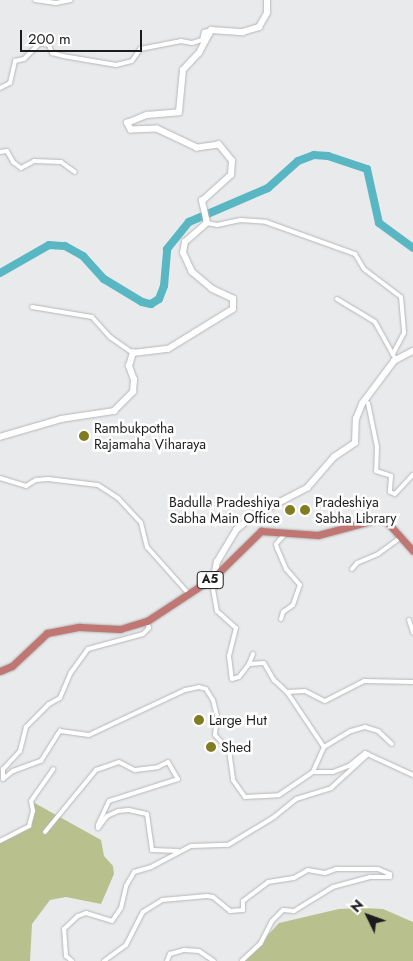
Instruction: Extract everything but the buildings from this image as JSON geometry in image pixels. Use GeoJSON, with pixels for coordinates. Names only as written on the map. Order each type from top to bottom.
{"type":"FeatureCollection","features":[{"type":"Feature","properties":{"kind":"highway","name":"A5"},"geometry":{"type":"LineString","coordinates":[[0,671],[12,666],[47,633],[79,627],[120,629],[147,621],[213,578],[233,562],[257,533],[288,532],[318,535],[378,519],[386,522],[399,539],[413,550]]}},
{"type":"Feature","properties":{"kind":"street"},"geometry":{"type":"LineString","coordinates":[[35,0],[56,4],[71,0]]}},
{"type":"Feature","properties":{"kind":"street"},"geometry":{"type":"LineString","coordinates":[[0,88],[10,83],[15,61],[24,59],[40,43],[49,45],[52,53],[116,65],[132,61],[140,50],[180,41],[192,43],[202,40],[204,32],[211,30],[243,32],[259,27],[268,14],[267,0]]}},
{"type":"Feature","properties":{"kind":"street"},"geometry":{"type":"LineString","coordinates":[[205,221],[201,206],[203,199],[233,172],[234,164],[224,149],[219,145],[197,148],[157,129],[131,130],[127,123],[147,115],[180,110],[183,70],[200,53],[211,30]]}},
{"type":"Feature","properties":{"kind":"street"},"geometry":{"type":"LineString","coordinates":[[0,152],[7,151],[21,168],[34,161],[61,162],[74,172]]}},
{"type":"Feature","properties":{"kind":"street"},"geometry":{"type":"LineString","coordinates":[[205,221],[217,225],[240,220],[266,222],[355,254],[364,269],[401,297],[404,333],[394,358],[362,404],[356,419],[355,443],[334,457],[308,488],[260,511],[236,530],[217,562],[213,578],[216,586],[213,589],[216,610],[236,628],[229,656],[232,679],[239,676],[249,664],[253,654]]}},
{"type":"Feature","properties":{"kind":"street"},"geometry":{"type":"LineString","coordinates":[[32,307],[92,317],[110,337],[133,354],[168,349],[233,309],[233,299],[212,289],[192,272],[183,253],[185,242],[205,221]]}},
{"type":"Feature","properties":{"kind":"street"},"geometry":{"type":"LineString","coordinates":[[337,299],[370,317],[394,358]]}},
{"type":"Feature","properties":{"kind":"street"},"geometry":{"type":"LineString","coordinates":[[394,358],[413,351]]}},
{"type":"Feature","properties":{"kind":"street"},"geometry":{"type":"LineString","coordinates":[[0,437],[61,419],[85,418],[120,407],[135,386],[129,366],[133,354]]}},
{"type":"Feature","properties":{"kind":"street"},"geometry":{"type":"LineString","coordinates":[[368,403],[377,447],[376,471],[392,476],[390,492],[395,494],[413,475]]}},
{"type":"Feature","properties":{"kind":"street"},"geometry":{"type":"LineString","coordinates":[[0,478],[26,486],[36,480],[90,482],[110,492],[141,522],[147,547],[188,594]]}},
{"type":"Feature","properties":{"kind":"street"},"geometry":{"type":"LineString","coordinates":[[281,619],[283,612],[293,605],[300,585],[286,569],[276,544],[288,532]]}},
{"type":"Feature","properties":{"kind":"street"},"geometry":{"type":"LineString","coordinates":[[352,569],[356,563],[378,554],[399,539]]}},
{"type":"Feature","properties":{"kind":"street"},"geometry":{"type":"LineString","coordinates":[[409,620],[413,632]]}},
{"type":"Feature","properties":{"kind":"street"},"geometry":{"type":"LineString","coordinates":[[147,621],[149,628],[142,634],[88,649],[71,672],[60,698],[49,704],[26,727],[20,751],[8,760],[3,769],[4,779],[13,771],[41,761],[60,731],[89,735],[185,690],[199,687],[206,689],[213,700],[217,716],[215,735],[229,750],[233,780],[245,797],[279,795],[313,772],[324,747],[350,731],[365,727],[378,731],[392,744]]}},
{"type":"Feature","properties":{"kind":"street"},"geometry":{"type":"LineString","coordinates":[[249,664],[264,663],[274,680],[287,692],[324,747]]}},
{"type":"Feature","properties":{"kind":"street"},"geometry":{"type":"LineString","coordinates":[[287,692],[305,691],[325,701],[364,681],[413,682]]}},
{"type":"Feature","properties":{"kind":"street"},"geometry":{"type":"LineString","coordinates":[[313,772],[333,772],[349,766],[362,754],[368,754],[413,775]]}},
{"type":"Feature","properties":{"kind":"street"},"geometry":{"type":"LineString","coordinates":[[72,961],[66,956],[64,932],[67,925],[86,913],[112,921],[121,908],[126,886],[134,872],[151,867],[178,851],[191,846],[228,845],[274,817],[296,799],[331,788],[368,754]]}},
{"type":"Feature","properties":{"kind":"street"},"geometry":{"type":"LineString","coordinates":[[45,832],[96,770],[119,762],[135,770],[158,767],[168,762],[178,779],[109,801],[98,828],[107,816],[118,811],[129,810],[147,814],[152,850],[178,851]]}},
{"type":"Feature","properties":{"kind":"street"},"geometry":{"type":"LineString","coordinates":[[0,841],[30,826],[33,812],[31,801],[53,769]]}},
{"type":"Feature","properties":{"kind":"street"},"geometry":{"type":"LineString","coordinates":[[104,961],[126,945],[143,912],[162,900],[207,896],[230,911],[243,910],[243,901],[268,882],[294,878],[308,870],[325,873],[336,869],[378,869],[390,874],[390,877],[370,877],[333,887],[294,911],[283,910],[272,921],[261,943],[242,961]]}},
{"type":"Feature","properties":{"kind":"street"},"geometry":{"type":"LineString","coordinates":[[167,961],[170,954],[184,950],[199,951],[214,961]]}},
{"type":"Feature","properties":{"kind":"green space"},"geometry":{"type":"Polygon","coordinates":[[[31,801],[101,840],[104,856],[113,866],[114,874],[101,904],[66,897],[50,900],[32,924],[30,961],[0,961],[0,841],[29,826],[33,812],[31,801]]]}},
{"type":"Feature","properties":{"kind":"green space"},"geometry":{"type":"Polygon","coordinates":[[[339,909],[383,909],[413,922],[413,961],[244,961],[279,923],[339,909]]]}},
{"type":"Feature","properties":{"kind":"waterway"},"geometry":{"type":"LineString","coordinates":[[0,273],[49,245],[65,246],[83,256],[104,279],[142,302],[151,304],[159,299],[164,286],[167,249],[189,222],[268,188],[298,161],[314,155],[328,156],[367,169],[379,223],[413,248]]}},
{"type":"Feature","properties":{"kind":"place","name":"Rambukpotha Rajamaha Viharaya"},"geometry":{"type":"Point","coordinates":[84,436]}},
{"type":"Feature","properties":{"kind":"place","name":"Badulla Pradeshiya Sabha Main Office"},"geometry":{"type":"Point","coordinates":[290,510]}},
{"type":"Feature","properties":{"kind":"place","name":"Pradeshiya Sabha Library"},"geometry":{"type":"Point","coordinates":[305,510]}},
{"type":"Feature","properties":{"kind":"place","name":"Large Hut"},"geometry":{"type":"Point","coordinates":[199,720]}},
{"type":"Feature","properties":{"kind":"place","name":"Shed"},"geometry":{"type":"Point","coordinates":[211,747]}}]}
